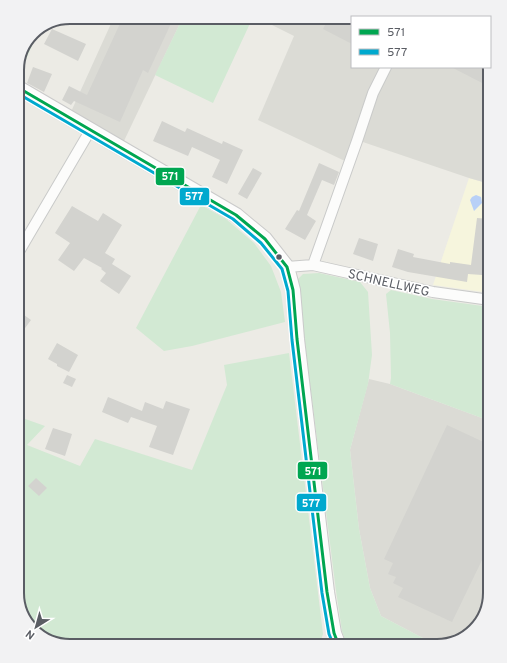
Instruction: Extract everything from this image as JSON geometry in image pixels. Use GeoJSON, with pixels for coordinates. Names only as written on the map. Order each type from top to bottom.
{"type":"FeatureCollection","features":[{"type":"Feature","properties":{"kind":"main road"},"geometry":{"type":"LineString","coordinates":[[24,91],[236,215],[265,239],[287,267],[293,290],[327,592],[336,639]]}},
{"type":"Feature","properties":{"kind":"street"},"geometry":{"type":"LineString","coordinates":[[313,265],[373,93],[386,68]]}},
{"type":"Feature","properties":{"kind":"street"},"geometry":{"type":"LineString","coordinates":[[24,243],[91,129]]}},
{"type":"Feature","properties":{"kind":"street","name":"SCHNELLWEG"},"geometry":{"type":"LineString","coordinates":[[287,267],[313,265],[433,292],[483,299]]}},
{"type":"Feature","properties":{"kind":"shaded area"},"geometry":{"type":"Polygon","coordinates":[[[111,24],[180,24],[123,143],[70,114],[111,24]]]}},
{"type":"Feature","properties":{"kind":"shaded area"},"geometry":{"type":"Polygon","coordinates":[[[180,24],[250,24],[213,103],[155,75],[180,24]]]}},
{"type":"Feature","properties":{"kind":"shaded area"},"geometry":{"type":"Polygon","coordinates":[[[270,24],[351,24],[351,68],[483,68],[483,182],[354,139],[345,161],[258,120],[294,36],[270,24]]]}},
{"type":"Feature","properties":{"kind":"shaded area"},"geometry":{"type":"Polygon","coordinates":[[[34,42],[25,62],[27,52],[34,42]]]}},
{"type":"Feature","properties":{"kind":"shaded area"},"geometry":{"type":"Polygon","coordinates":[[[469,178],[483,182],[483,292],[433,285],[469,178]]]}},
{"type":"Feature","properties":{"kind":"shaded area"},"geometry":{"type":"Polygon","coordinates":[[[201,205],[226,219],[254,243],[271,266],[281,292],[285,322],[192,346],[164,351],[136,328],[201,205]]]}},
{"type":"Feature","properties":{"kind":"shaded area"},"geometry":{"type":"Polygon","coordinates":[[[319,273],[360,282],[368,292],[372,355],[368,384],[350,450],[359,529],[370,588],[381,616],[425,639],[345,639],[342,631],[336,591],[297,280],[303,274],[319,273]]]}},
{"type":"Feature","properties":{"kind":"shaded area"},"geometry":{"type":"Polygon","coordinates":[[[391,290],[432,299],[483,306],[483,418],[390,384],[390,333],[386,294],[391,290]]]}},
{"type":"Feature","properties":{"kind":"shaded area"},"geometry":{"type":"Polygon","coordinates":[[[289,353],[323,634],[321,639],[70,639],[55,637],[44,631],[32,619],[24,599],[24,418],[45,426],[27,445],[80,466],[95,439],[192,470],[227,385],[224,365],[289,353]]]}},
{"type":"Feature","properties":{"kind":"shaded area"},"geometry":{"type":"Polygon","coordinates":[[[369,379],[390,384],[483,418],[483,599],[477,616],[463,631],[452,637],[443,639],[425,639],[381,616],[370,588],[359,529],[350,450],[369,379]]]}},
{"type":"Feature","properties":{"kind":"water"},"geometry":{"type":"Polygon","coordinates":[[[476,195],[481,197],[482,203],[474,211],[470,200],[476,195]]]}},
{"type":"Feature","properties":{"kind":"building"},"geometry":{"type":"Polygon","coordinates":[[[120,24],[171,24],[148,73],[143,70],[120,122],[74,101],[71,105],[62,100],[69,86],[87,95],[120,24]]]}},
{"type":"Feature","properties":{"kind":"building"},"geometry":{"type":"Polygon","coordinates":[[[326,24],[351,24],[351,43],[323,29],[326,24]]]}},
{"type":"Feature","properties":{"kind":"building"},"geometry":{"type":"Polygon","coordinates":[[[52,29],[86,44],[78,61],[44,44],[52,29]]]}},
{"type":"Feature","properties":{"kind":"building"},"geometry":{"type":"Polygon","coordinates":[[[33,67],[52,74],[44,92],[27,83],[33,67]]]}},
{"type":"Feature","properties":{"kind":"building"},"geometry":{"type":"Polygon","coordinates":[[[453,68],[483,68],[483,83],[453,68]]]}},
{"type":"Feature","properties":{"kind":"building"},"geometry":{"type":"Polygon","coordinates":[[[162,121],[185,132],[187,128],[222,144],[223,141],[243,150],[227,184],[212,177],[220,160],[192,147],[188,156],[153,141],[162,121]]]}},
{"type":"Feature","properties":{"kind":"building"},"geometry":{"type":"Polygon","coordinates":[[[319,163],[339,172],[334,185],[322,180],[307,215],[316,221],[305,240],[285,229],[297,210],[299,211],[319,163]]]}},
{"type":"Feature","properties":{"kind":"building"},"geometry":{"type":"Polygon","coordinates":[[[253,168],[262,173],[247,199],[238,194],[253,168]]]}},
{"type":"Feature","properties":{"kind":"building"},"geometry":{"type":"Polygon","coordinates":[[[72,206],[98,221],[103,213],[122,225],[105,253],[115,259],[112,264],[131,276],[119,294],[100,281],[106,273],[101,269],[102,268],[84,258],[74,271],[58,260],[70,243],[55,233],[72,206]]]}},
{"type":"Feature","properties":{"kind":"building"},"geometry":{"type":"Polygon","coordinates":[[[477,218],[483,218],[482,275],[468,274],[467,282],[408,272],[392,267],[398,249],[414,254],[413,257],[450,264],[450,262],[471,265],[477,218]]]}},
{"type":"Feature","properties":{"kind":"building"},"geometry":{"type":"Polygon","coordinates":[[[359,238],[378,244],[373,261],[353,254],[359,238]]]}},
{"type":"Feature","properties":{"kind":"building"},"geometry":{"type":"Polygon","coordinates":[[[24,315],[31,320],[24,330],[24,315]]]}},
{"type":"Feature","properties":{"kind":"building"},"geometry":{"type":"Polygon","coordinates":[[[57,343],[78,355],[69,372],[57,366],[57,364],[48,359],[57,343]]]}},
{"type":"Feature","properties":{"kind":"building"},"geometry":{"type":"Polygon","coordinates":[[[67,375],[76,379],[72,387],[63,383],[67,375]]]}},
{"type":"Feature","properties":{"kind":"building"},"geometry":{"type":"Polygon","coordinates":[[[108,397],[142,411],[145,402],[163,409],[166,401],[190,409],[173,455],[149,447],[157,426],[131,417],[128,423],[102,412],[108,397]]]}},
{"type":"Feature","properties":{"kind":"building"},"geometry":{"type":"Polygon","coordinates":[[[447,425],[483,442],[483,558],[452,622],[398,597],[403,588],[393,583],[396,577],[388,574],[393,563],[384,559],[447,425]]]}},
{"type":"Feature","properties":{"kind":"building"},"geometry":{"type":"Polygon","coordinates":[[[53,428],[72,434],[65,456],[45,449],[53,428]]]}},
{"type":"Feature","properties":{"kind":"building"},"geometry":{"type":"Polygon","coordinates":[[[36,478],[47,488],[39,496],[28,486],[36,478]]]}},
{"type":"Feature","properties":{"kind":"transit line","name":"571"},"geometry":{"type":"LineString","coordinates":[[24,91],[236,215],[265,239],[287,267],[293,290],[297,339],[327,592],[336,639]]}},
{"type":"Feature","properties":{"kind":"transit line","name":"577"},"geometry":{"type":"LineString","coordinates":[[24,97],[233,219],[261,243],[282,269],[288,291],[292,340],[322,593],[331,639]]}}]}
